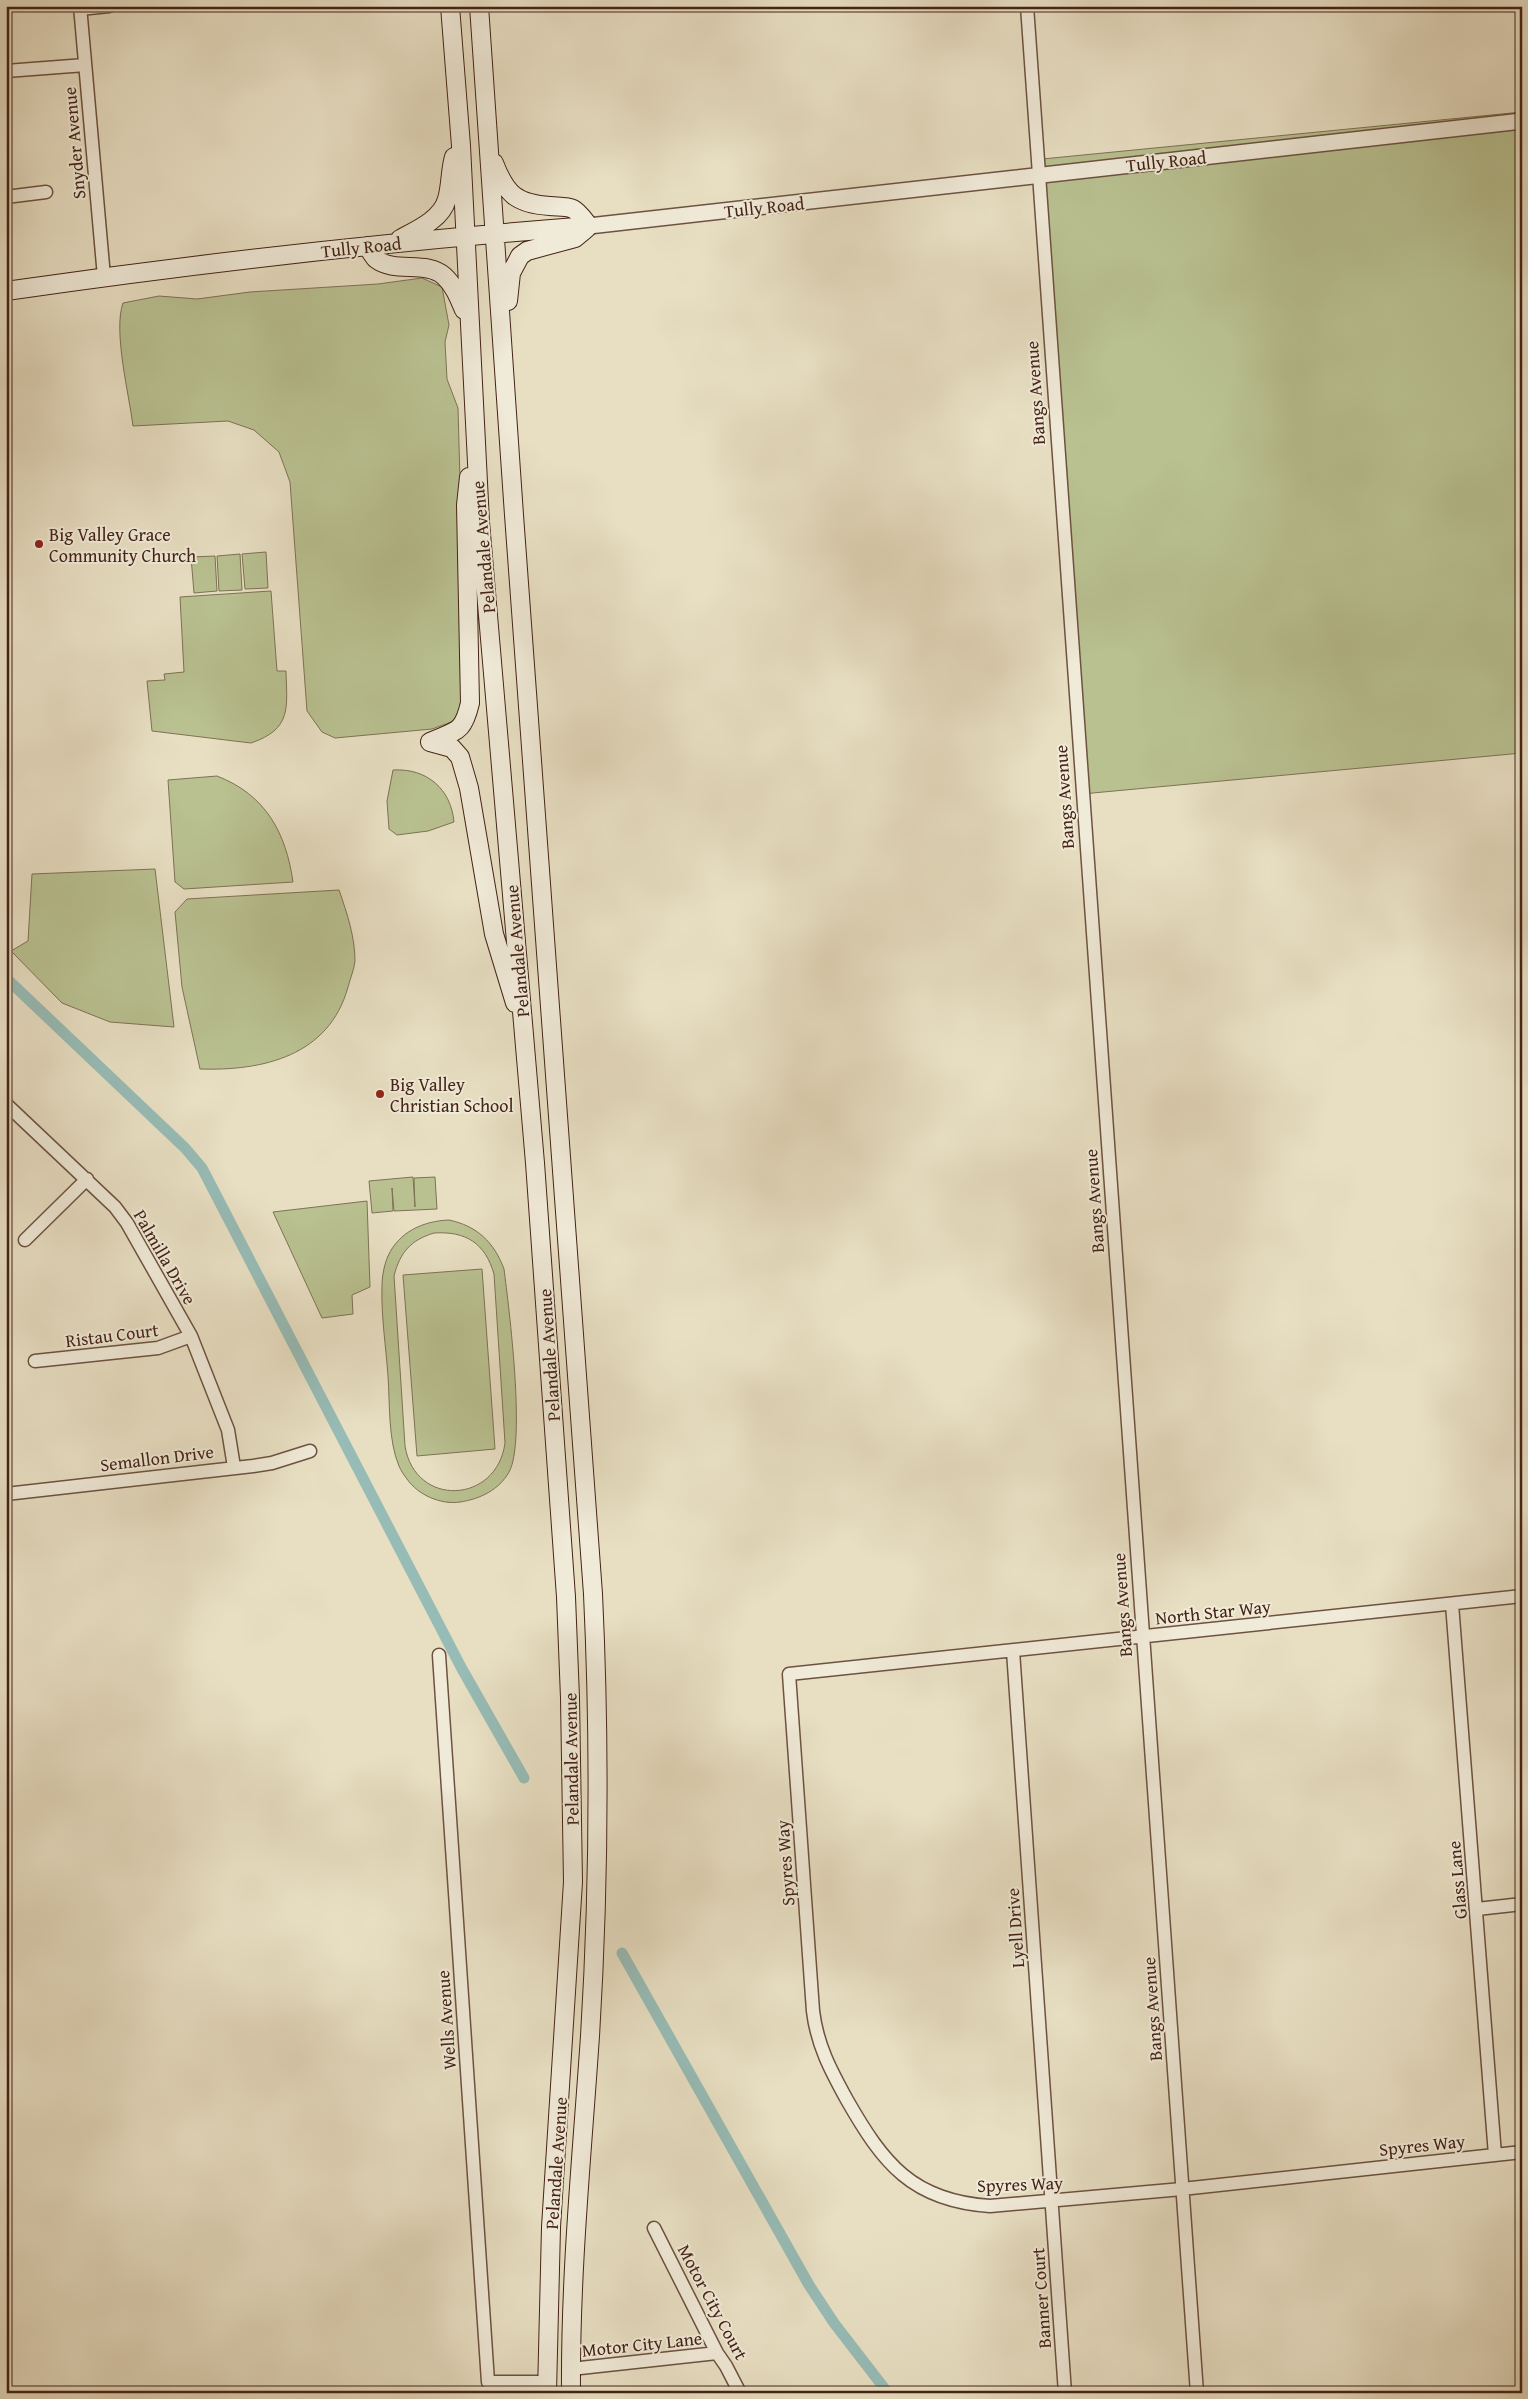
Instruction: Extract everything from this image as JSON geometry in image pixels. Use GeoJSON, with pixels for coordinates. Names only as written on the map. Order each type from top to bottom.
{"type":"FeatureCollection","features":[{"type":"Feature","properties":{"kind":"main road","name":"Pelandale Avenue"},"geometry":{"type":"LineString","coordinates":[[450,6],[461,146],[474,430],[524,1028],[566,1597],[574,1882],[551,2227],[546,2387]]}},
{"type":"Feature","properties":{"kind":"main road","name":"Pelandale Avenue"},"geometry":{"type":"LineString","coordinates":[[479,6],[592,1575],[598,1697],[598,1881],[590,2037],[574,2242],[572,2393]]}},
{"type":"Feature","properties":{"kind":"main road","name":"Pelandale Avenue"},"geometry":{"type":"LineString","coordinates":[[461,146],[453,158],[447,201],[440,212],[431,221],[398,240],[367,246],[376,259],[384,263],[427,269],[443,274],[451,284],[468,318]]}},
{"type":"Feature","properties":{"kind":"main road","name":"Pelandale Avenue"},"geometry":{"type":"LineString","coordinates":[[489,152],[506,189],[516,198],[528,204],[567,207],[575,210],[589,226],[575,238],[527,251],[520,256],[511,273],[507,309],[501,325]]}},
{"type":"Feature","properties":{"kind":"main road","name":"Tully Road"},"geometry":{"type":"LineString","coordinates":[[6,291],[104,276],[367,246],[589,226]]}},
{"type":"Feature","properties":{"kind":"main road"},"geometry":{"type":"LineString","coordinates":[[474,430],[466,505],[470,703],[467,719],[461,729],[430,742],[452,748],[460,757],[469,788],[494,934],[506,979],[524,1028]]}},
{"type":"Feature","properties":{"kind":"street"},"geometry":{"type":"LineString","coordinates":[[80,8],[109,6]]}},
{"type":"Feature","properties":{"kind":"street","name":"Bangs Avenue"},"geometry":{"type":"LineString","coordinates":[[1026,6],[1197,2393]]}},
{"type":"Feature","properties":{"kind":"street","name":"Snyder Avenue"},"geometry":{"type":"LineString","coordinates":[[80,8],[104,276]]}},
{"type":"Feature","properties":{"kind":"street"},"geometry":{"type":"LineString","coordinates":[[6,71],[85,65]]}},
{"type":"Feature","properties":{"kind":"street","name":"Tully Road"},"geometry":{"type":"LineString","coordinates":[[589,226],[1522,121]]}},
{"type":"Feature","properties":{"kind":"street"},"geometry":{"type":"LineString","coordinates":[[6,197],[46,192]]}},
{"type":"Feature","properties":{"kind":"street","name":"Palmilla Drive"},"geometry":{"type":"LineString","coordinates":[[6,1104],[87,1179],[115,1207],[127,1223],[190,1336],[228,1430],[234,1467]]}},
{"type":"Feature","properties":{"kind":"street"},"geometry":{"type":"LineString","coordinates":[[25,1240],[87,1179]]}},
{"type":"Feature","properties":{"kind":"street","name":"Ristau Court"},"geometry":{"type":"LineString","coordinates":[[35,1361],[158,1348],[190,1336]]}},
{"type":"Feature","properties":{"kind":"street","name":"Semallon Drive"},"geometry":{"type":"LineString","coordinates":[[6,1494],[272,1463],[310,1451]]}},
{"type":"Feature","properties":{"kind":"street","name":"North Star Way"},"geometry":{"type":"LineString","coordinates":[[789,1674],[1522,1596]]}},
{"type":"Feature","properties":{"kind":"street","name":"Glass Lane"},"geometry":{"type":"LineString","coordinates":[[1452,1604],[1495,2155]]}},
{"type":"Feature","properties":{"kind":"street","name":"Lyell Drive"},"geometry":{"type":"LineString","coordinates":[[1012,1651],[1052,2202]]}},
{"type":"Feature","properties":{"kind":"street","name":"Wells Avenue"},"geometry":{"type":"LineString","coordinates":[[439,1655],[488,2382],[546,2387]]}},
{"type":"Feature","properties":{"kind":"street","name":"Spyres Way"},"geometry":{"type":"LineString","coordinates":[[789,1674],[813,2012],[817,2036],[829,2066],[876,2148],[897,2171],[918,2185],[946,2198],[977,2205],[1052,2202],[1522,2152]]}},
{"type":"Feature","properties":{"kind":"street"},"geometry":{"type":"LineString","coordinates":[[1477,1909],[1522,1904]]}},
{"type":"Feature","properties":{"kind":"street","name":"Banner Court"},"geometry":{"type":"LineString","coordinates":[[1052,2202],[1065,2393]]}},
{"type":"Feature","properties":{"kind":"street","name":"Motor City Court"},"geometry":{"type":"LineString","coordinates":[[654,2228],[717,2353],[740,2393]]}},
{"type":"Feature","properties":{"kind":"street","name":"Motor City Lane"},"geometry":{"type":"LineString","coordinates":[[571,2369],[717,2353]]}},
{"type":"Feature","properties":{"kind":"green space"},"geometry":{"type":"Polygon","coordinates":[[[1522,112],[1522,753],[1082,794],[1032,160],[1522,112]]]}},
{"type":"Feature","properties":{"kind":"green space"},"geometry":{"type":"Polygon","coordinates":[[[422,278],[442,287],[449,325],[445,342],[447,379],[458,408],[466,698],[457,720],[432,729],[335,738],[322,732],[307,711],[290,482],[279,452],[254,430],[228,421],[133,426],[121,346],[120,315],[123,303],[159,296],[197,299],[250,292],[378,284],[422,278]]]}},
{"type":"Feature","properties":{"kind":"green space"},"geometry":{"type":"Polygon","coordinates":[[[266,552],[268,588],[245,589],[242,554],[266,552]]]}},
{"type":"Feature","properties":{"kind":"green space"},"geometry":{"type":"Polygon","coordinates":[[[240,554],[242,590],[219,591],[217,556],[240,554]]]}},
{"type":"Feature","properties":{"kind":"green space"},"geometry":{"type":"Polygon","coordinates":[[[215,556],[217,591],[194,593],[191,557],[215,556]]]}},
{"type":"Feature","properties":{"kind":"green space"},"geometry":{"type":"Polygon","coordinates":[[[271,591],[277,671],[286,671],[286,706],[280,724],[274,731],[251,743],[152,731],[147,681],[165,680],[164,674],[184,672],[180,597],[271,591]]]}},
{"type":"Feature","properties":{"kind":"green space"},"geometry":{"type":"Polygon","coordinates":[[[393,770],[405,770],[416,773],[435,783],[448,800],[454,822],[428,831],[397,835],[389,829],[387,801],[393,770]]]}},
{"type":"Feature","properties":{"kind":"green space"},"geometry":{"type":"Polygon","coordinates":[[[217,776],[249,794],[271,818],[285,847],[293,882],[184,889],[175,882],[168,780],[217,776]]]}},
{"type":"Feature","properties":{"kind":"green space"},"geometry":{"type":"Polygon","coordinates":[[[155,869],[174,1027],[110,1022],[62,1003],[11,951],[28,941],[32,874],[155,869]]]}},
{"type":"Feature","properties":{"kind":"green space"},"geometry":{"type":"Polygon","coordinates":[[[339,890],[348,916],[355,961],[339,1010],[326,1029],[309,1044],[290,1055],[270,1062],[247,1067],[200,1069],[182,987],[175,912],[187,899],[339,890]]]}},
{"type":"Feature","properties":{"kind":"green space"},"geometry":{"type":"Polygon","coordinates":[[[413,1177],[415,1207],[414,1178],[435,1177],[437,1209],[394,1211],[392,1188],[393,1211],[372,1213],[369,1181],[413,1177]]]}},
{"type":"Feature","properties":{"kind":"green space"},"geometry":{"type":"Polygon","coordinates":[[[367,1201],[370,1287],[352,1295],[353,1314],[322,1318],[273,1212],[367,1201]]]}},
{"type":"Feature","properties":{"kind":"green space"},"geometry":{"type":"Polygon","coordinates":[[[449,1220],[468,1226],[490,1243],[500,1259],[504,1269],[515,1374],[516,1433],[514,1456],[509,1472],[500,1484],[488,1493],[475,1499],[453,1503],[430,1498],[417,1490],[404,1474],[395,1456],[391,1433],[382,1309],[382,1282],[387,1260],[393,1248],[405,1234],[413,1229],[449,1220]],[[434,1233],[413,1243],[403,1254],[394,1276],[405,1446],[412,1466],[424,1480],[439,1488],[456,1491],[472,1487],[487,1478],[499,1463],[505,1443],[494,1274],[485,1254],[473,1241],[456,1234],[434,1233]]]}},
{"type":"Feature","properties":{"kind":"green space"},"geometry":{"type":"Polygon","coordinates":[[[482,1269],[495,1449],[417,1456],[403,1275],[482,1269]]]}},
{"type":"Feature","properties":{"kind":"waterway"},"geometry":{"type":"LineString","coordinates":[[6,978],[185,1148],[202,1168],[462,1669],[524,1778]]}},
{"type":"Feature","properties":{"kind":"waterway"},"geometry":{"type":"LineString","coordinates":[[622,1953],[809,2285],[834,2323],[888,2393]]}},
{"type":"Feature","properties":{"kind":"place","name":"Big Valley Grace Community Church"},"geometry":{"type":"Point","coordinates":[39,544]}},
{"type":"Feature","properties":{"kind":"place","name":"Big Valley Christian School"},"geometry":{"type":"Point","coordinates":[380,1094]}}]}
